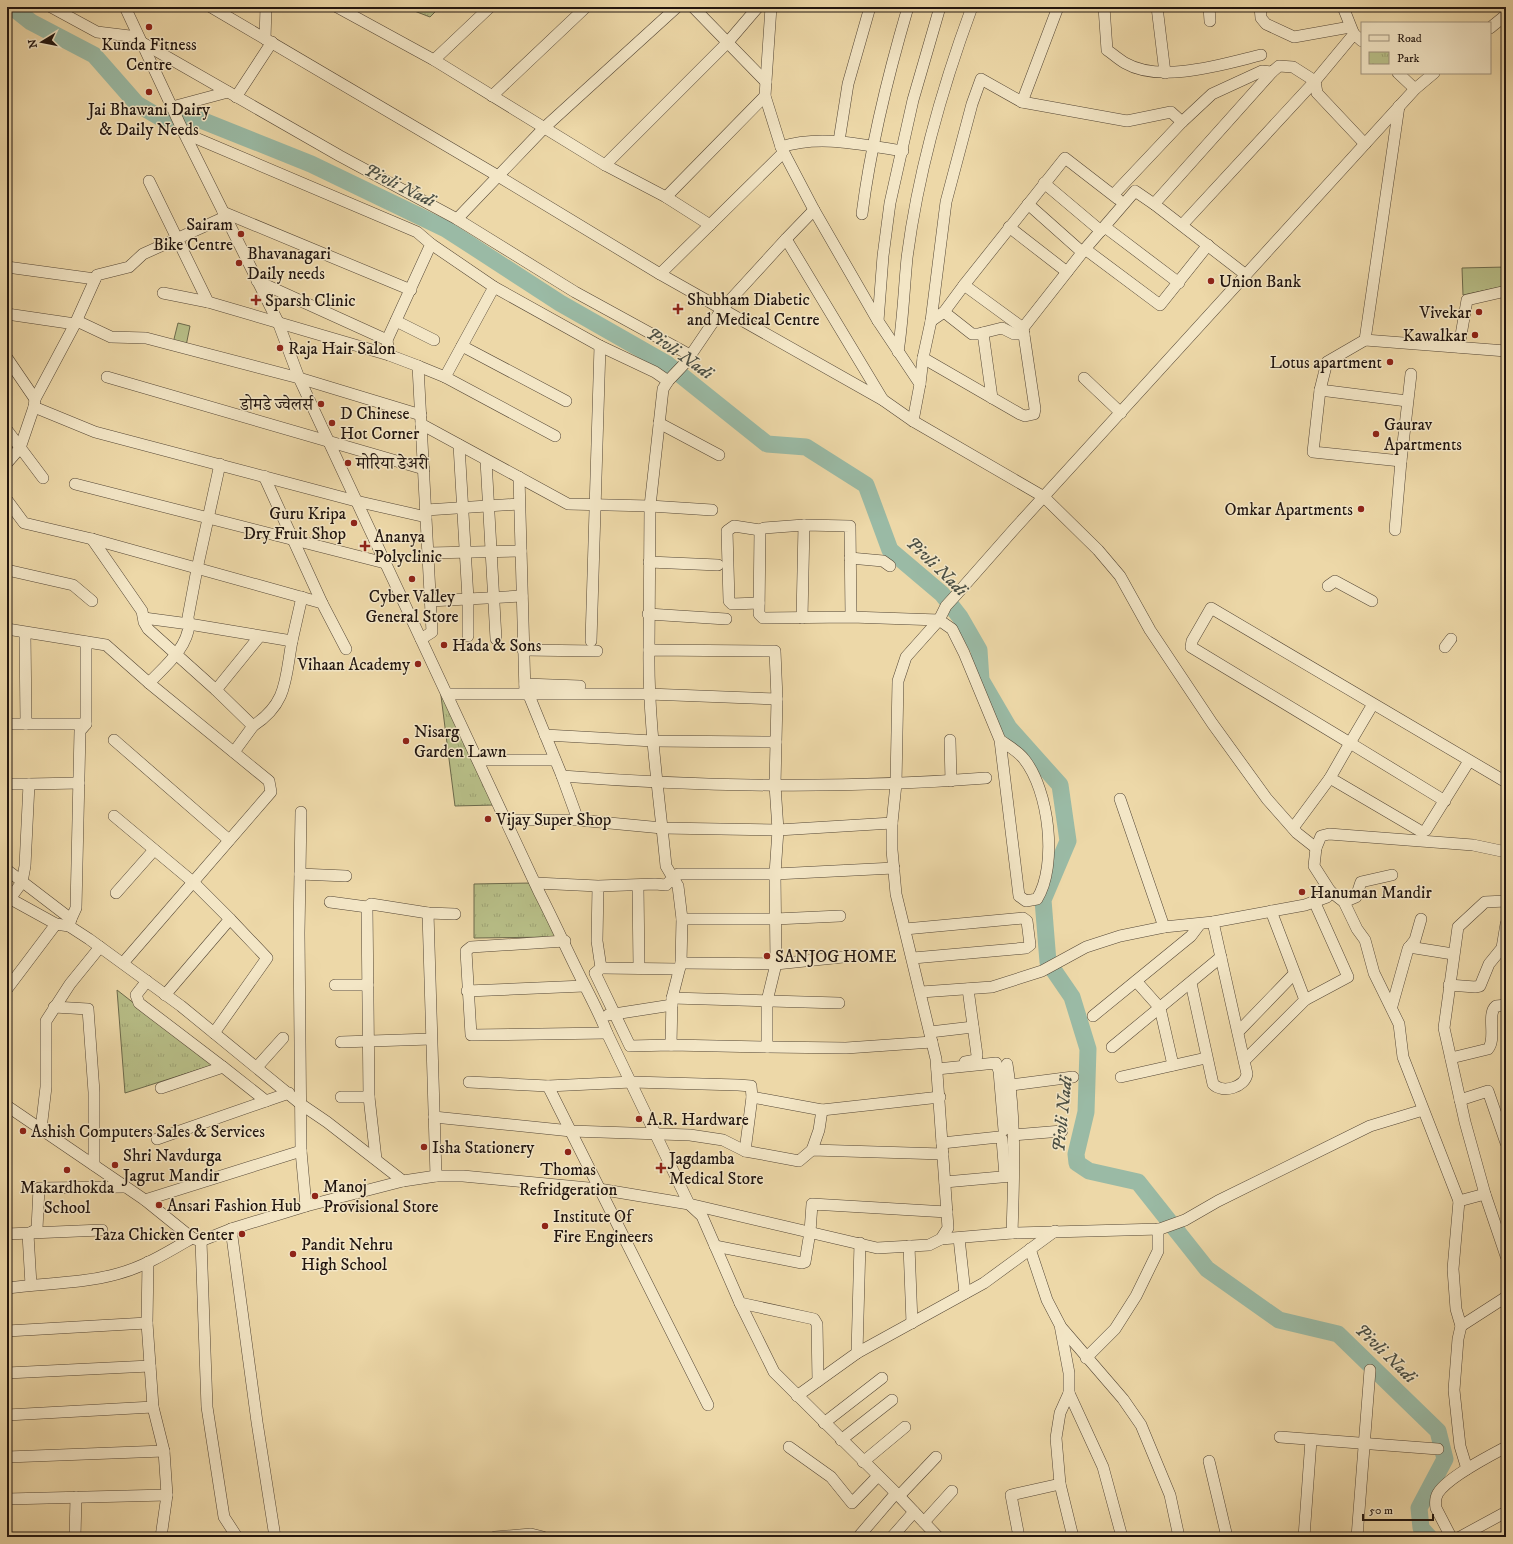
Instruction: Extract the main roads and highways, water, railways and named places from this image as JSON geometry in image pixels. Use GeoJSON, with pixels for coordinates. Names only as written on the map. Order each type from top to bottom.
{"type":"FeatureCollection","features":[{"type":"Feature","properties":{"kind":"waterway","name":"Pivli Nadi"},"geometry":{"type":"LineString","coordinates":[[12,7],[31,22],[94,55],[137,104],[161,118],[201,120],[311,164],[446,229],[560,303],[667,364],[767,444],[806,447],[866,485],[890,550],[942,594],[960,617],[979,650],[981,680],[1009,728],[1060,785],[1068,841],[1043,900],[1048,962],[1072,997],[1088,1049],[1086,1112],[1076,1154],[1077,1163],[1089,1171],[1138,1182],[1207,1269],[1279,1320],[1338,1334],[1438,1431],[1445,1459],[1419,1508],[1421,1528],[1429,1537]]}},
{"type":"Feature","properties":{"kind":"place","name":"Kunda Fitness Centre"},"geometry":{"type":"Point","coordinates":[149,27]}},
{"type":"Feature","properties":{"kind":"place","name":"Jai Bhawani Dairy & Daily Needs"},"geometry":{"type":"Point","coordinates":[149,92]}},
{"type":"Feature","properties":{"kind":"place","name":"Sairam Bike Centre"},"geometry":{"type":"Point","coordinates":[241,234]}},
{"type":"Feature","properties":{"kind":"place","name":"Bhavanagari Daily needs"},"geometry":{"type":"Point","coordinates":[239,263]}},
{"type":"Feature","properties":{"kind":"place","name":"Union Bank"},"geometry":{"type":"Point","coordinates":[1211,281]}},
{"type":"Feature","properties":{"kind":"place","name":"Sparsh Clinic"},"geometry":{"type":"Point","coordinates":[256,300]}},
{"type":"Feature","properties":{"kind":"place","name":"Shubham Diabetic and Medical Centre"},"geometry":{"type":"Point","coordinates":[678,309]}},
{"type":"Feature","properties":{"kind":"place","name":"Vivekar"},"geometry":{"type":"Point","coordinates":[1479,312]}},
{"type":"Feature","properties":{"kind":"place","name":"Kawalkar"},"geometry":{"type":"Point","coordinates":[1475,335]}},
{"type":"Feature","properties":{"kind":"place","name":"Raja Hair Salon"},"geometry":{"type":"Point","coordinates":[280,348]}},
{"type":"Feature","properties":{"kind":"place","name":"Lotus apartment"},"geometry":{"type":"Point","coordinates":[1390,362]}},
{"type":"Feature","properties":{"kind":"place","name":"डोमडे ज्वेलर्स"},"geometry":{"type":"Point","coordinates":[321,404]}},
{"type":"Feature","properties":{"kind":"place","name":"D Chinese Hot Corner"},"geometry":{"type":"Point","coordinates":[332,423]}},
{"type":"Feature","properties":{"kind":"place","name":"Gaurav Apartments"},"geometry":{"type":"Point","coordinates":[1376,434]}},
{"type":"Feature","properties":{"kind":"place","name":"मोरिया डेअरी"},"geometry":{"type":"Point","coordinates":[348,463]}},
{"type":"Feature","properties":{"kind":"place","name":"Omkar Apartments"},"geometry":{"type":"Point","coordinates":[1361,509]}},
{"type":"Feature","properties":{"kind":"place","name":"Guru Kripa Dry Fruit Shop"},"geometry":{"type":"Point","coordinates":[354,523]}},
{"type":"Feature","properties":{"kind":"place","name":"Ananya Polyclinic"},"geometry":{"type":"Point","coordinates":[365,546]}},
{"type":"Feature","properties":{"kind":"place","name":"Cyber Valley General Store"},"geometry":{"type":"Point","coordinates":[412,579]}},
{"type":"Feature","properties":{"kind":"place","name":"Hada & Sons"},"geometry":{"type":"Point","coordinates":[444,645]}},
{"type":"Feature","properties":{"kind":"place","name":"Vihaan Academy"},"geometry":{"type":"Point","coordinates":[418,664]}},
{"type":"Feature","properties":{"kind":"place","name":"Nisarg Garden Lawn"},"geometry":{"type":"Point","coordinates":[406,741]}},
{"type":"Feature","properties":{"kind":"place","name":"Vijay Super Shop"},"geometry":{"type":"Point","coordinates":[488,819]}},
{"type":"Feature","properties":{"kind":"place","name":"Hanuman Mandir"},"geometry":{"type":"Point","coordinates":[1302,892]}},
{"type":"Feature","properties":{"kind":"place","name":"SANJOG HOME"},"geometry":{"type":"Point","coordinates":[767,956]}},
{"type":"Feature","properties":{"kind":"place","name":"A.R. Hardware"},"geometry":{"type":"Point","coordinates":[639,1119]}},
{"type":"Feature","properties":{"kind":"place","name":"Ashish Computers Sales & Services"},"geometry":{"type":"Point","coordinates":[23,1131]}},
{"type":"Feature","properties":{"kind":"place","name":"Isha Stationery"},"geometry":{"type":"Point","coordinates":[424,1147]}},
{"type":"Feature","properties":{"kind":"place","name":"Thomas Refridgeration"},"geometry":{"type":"Point","coordinates":[568,1152]}},
{"type":"Feature","properties":{"kind":"place","name":"Shri Navdurga Jagrut Mandir"},"geometry":{"type":"Point","coordinates":[115,1165]}},
{"type":"Feature","properties":{"kind":"place","name":"Jagdamba Medical Store"},"geometry":{"type":"Point","coordinates":[661,1168]}},
{"type":"Feature","properties":{"kind":"place","name":"Makardhokda School"},"geometry":{"type":"Point","coordinates":[67,1170]}},
{"type":"Feature","properties":{"kind":"place","name":"Manoj Provisional Store"},"geometry":{"type":"Point","coordinates":[315,1196]}},
{"type":"Feature","properties":{"kind":"place","name":"Ansari Fashion Hub"},"geometry":{"type":"Point","coordinates":[159,1205]}},
{"type":"Feature","properties":{"kind":"place","name":"Institute Of Fire Engineers"},"geometry":{"type":"Point","coordinates":[545,1226]}},
{"type":"Feature","properties":{"kind":"place","name":"Taza Chicken Center"},"geometry":{"type":"Point","coordinates":[242,1234]}},
{"type":"Feature","properties":{"kind":"place","name":"Pandit Nehru High School"},"geometry":{"type":"Point","coordinates":[293,1254]}}]}
